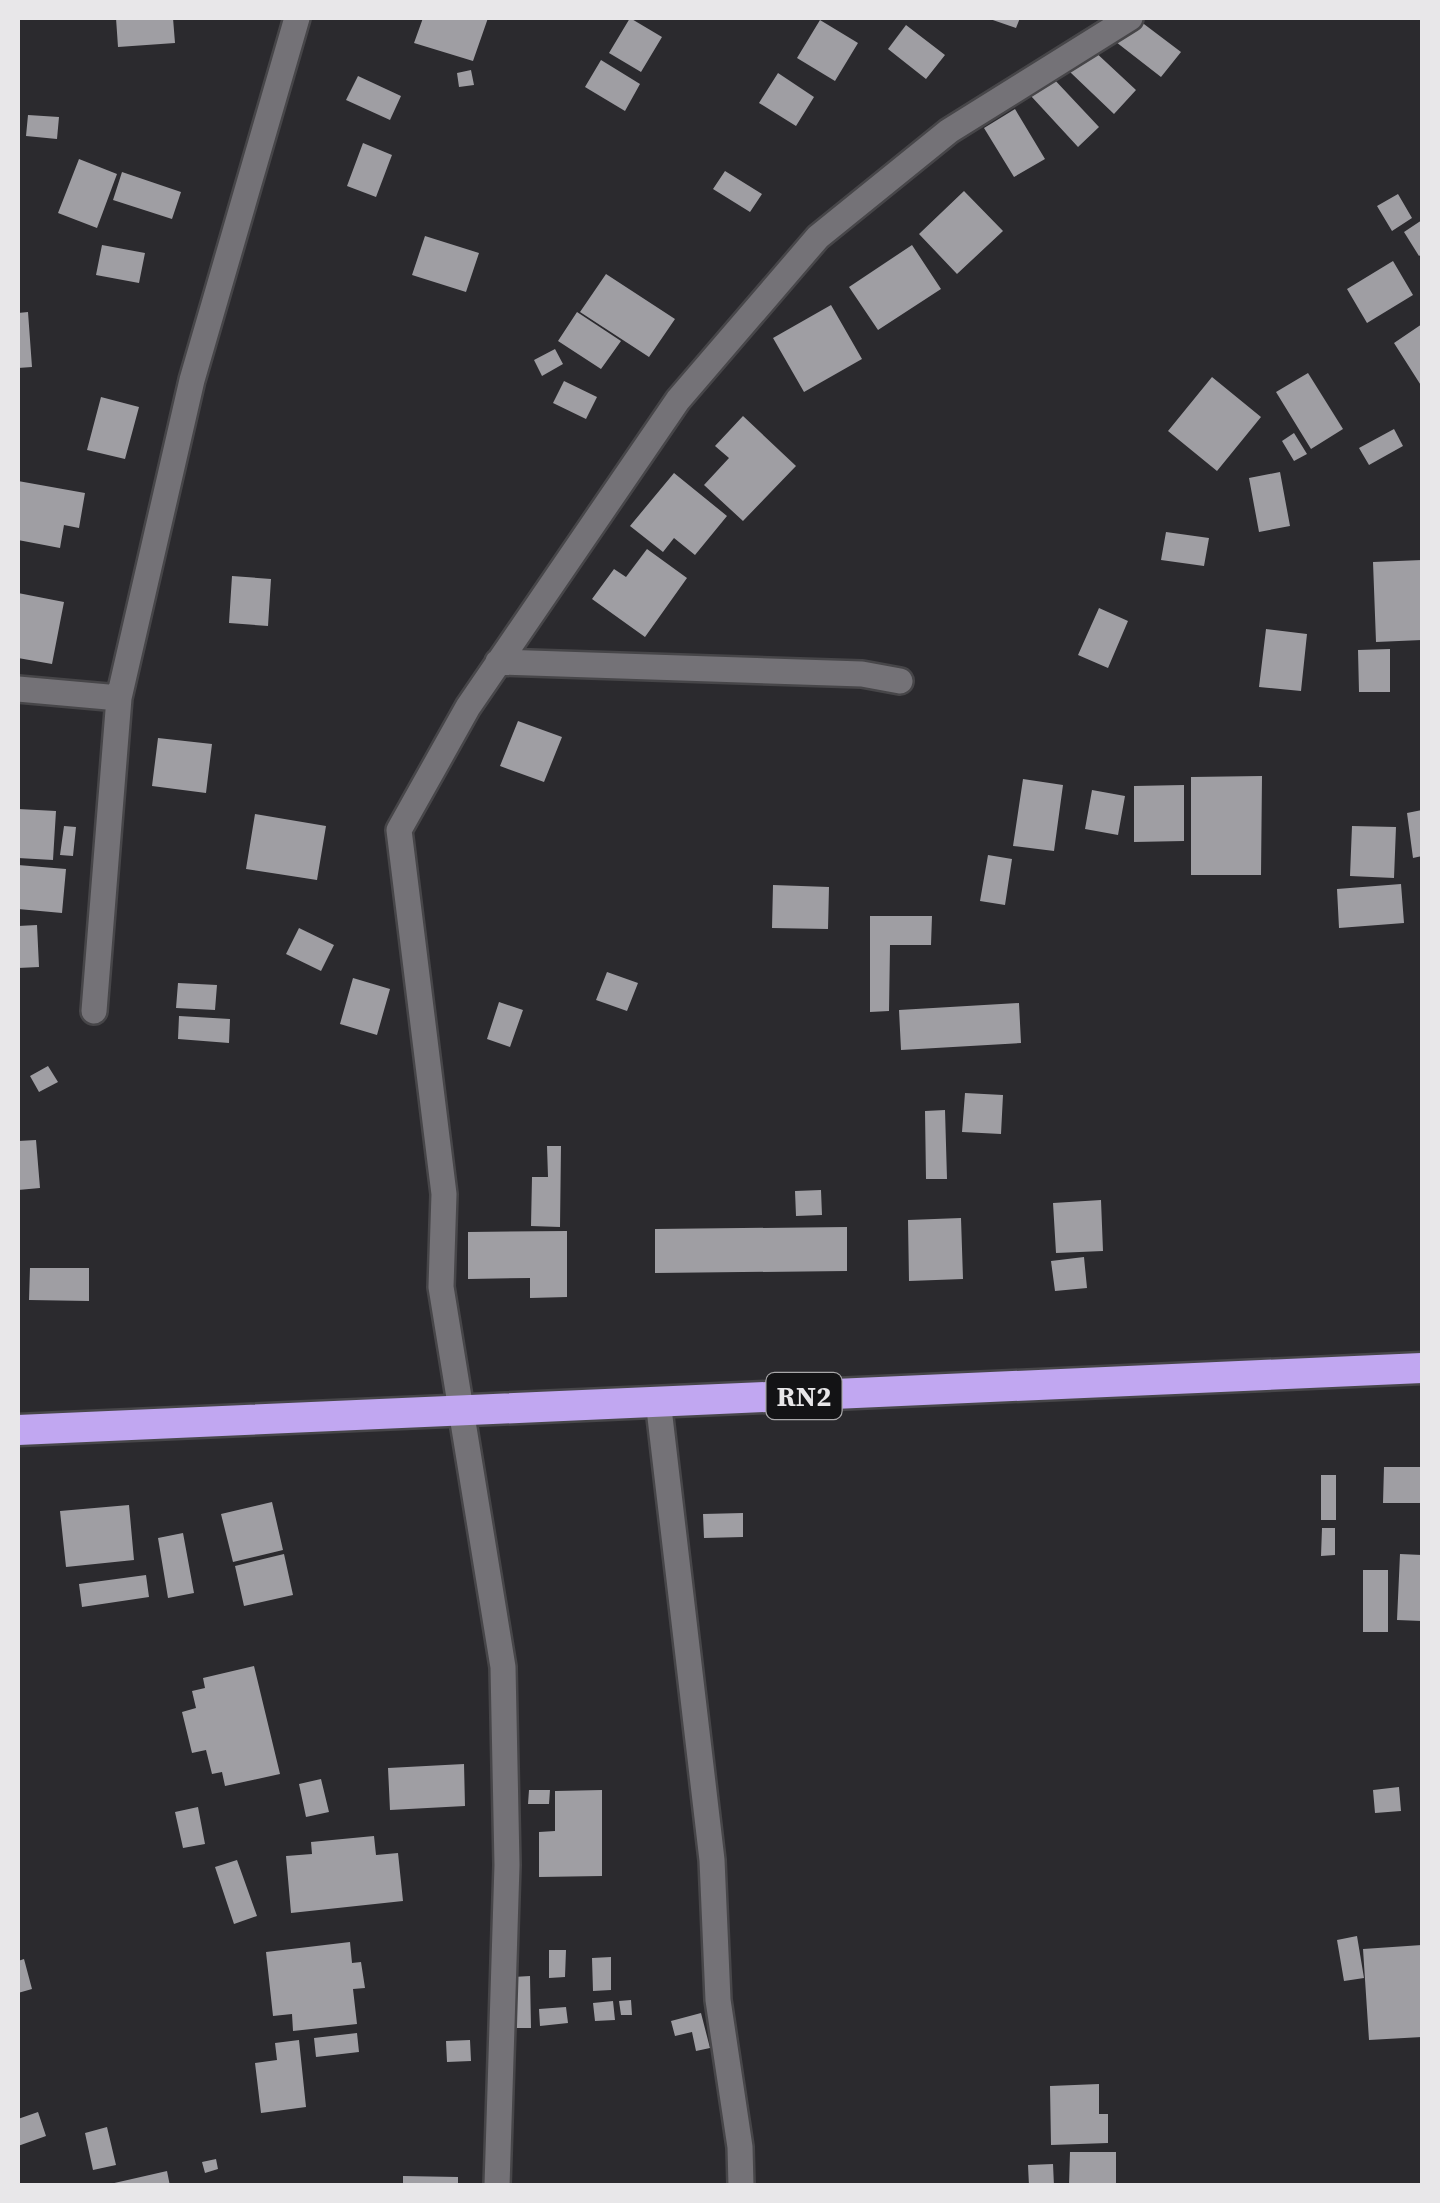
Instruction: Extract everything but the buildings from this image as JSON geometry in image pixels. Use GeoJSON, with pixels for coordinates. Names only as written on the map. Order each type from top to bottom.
{"type":"FeatureCollection","features":[{"type":"Feature","properties":{"kind":"highway","name":"RN2"},"geometry":{"type":"LineString","coordinates":[[18,1430],[1422,1368]]}},
{"type":"Feature","properties":{"kind":"street"},"geometry":{"type":"LineString","coordinates":[[94,1011],[119,698],[192,380],[297,18]]}},
{"type":"Feature","properties":{"kind":"street"},"geometry":{"type":"LineString","coordinates":[[498,2186],[506,1865],[503,1667],[442,1288],[444,1194],[400,830],[468,707],[678,400],[818,237],[949,130],[1130,18]]}},
{"type":"Feature","properties":{"kind":"street"},"geometry":{"type":"LineString","coordinates":[[498,662],[862,674],[900,681]]}},
{"type":"Feature","properties":{"kind":"street"},"geometry":{"type":"LineString","coordinates":[[18,689],[119,698]]}},
{"type":"Feature","properties":{"kind":"street"},"geometry":{"type":"LineString","coordinates":[[658,1400],[712,1860],[718,2000],[740,2148],[741,2186]]}}]}
